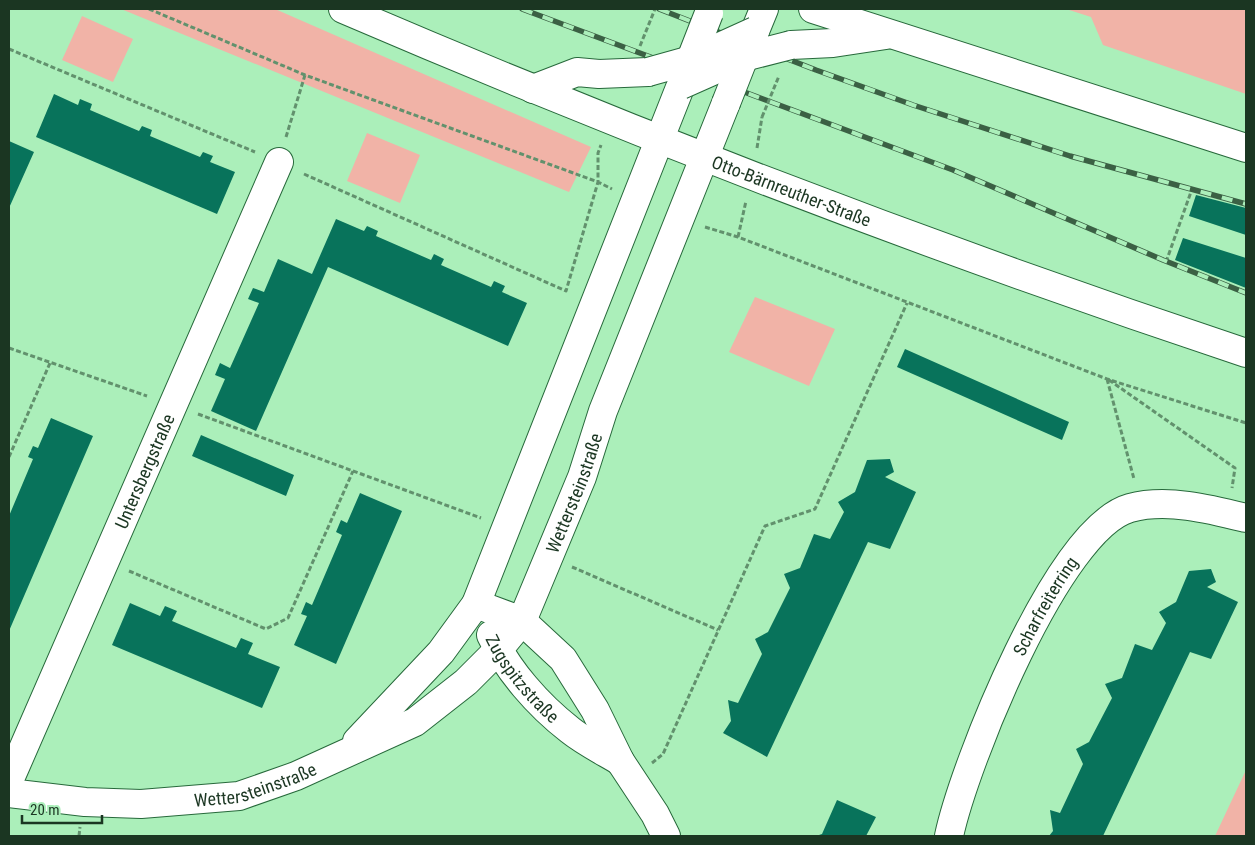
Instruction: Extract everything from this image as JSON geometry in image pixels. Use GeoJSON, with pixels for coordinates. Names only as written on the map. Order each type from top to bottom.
{"type":"FeatureCollection","features":[{"type":"Feature","properties":{"kind":"street","name":"Otto-Bärnreuther-Straße"},"geometry":{"type":"LineString","coordinates":[[343,9],[704,158],[942,248],[1246,353]]}},
{"type":"Feature","properties":{"kind":"street"},"geometry":{"type":"LineString","coordinates":[[813,9],[1246,148]]}},
{"type":"Feature","properties":{"kind":"street","name":"Wettersteinstraße"},"geometry":{"type":"LineString","coordinates":[[347,751],[441,652],[476,604],[710,11]]}},
{"type":"Feature","properties":{"kind":"street"},"geometry":{"type":"LineString","coordinates":[[533,89],[577,72],[599,74],[644,60],[691,60],[760,20]]}},
{"type":"Feature","properties":{"kind":"street","name":"Wettersteinstraße"},"geometry":{"type":"LineString","coordinates":[[9,793],[85,802],[141,804],[239,796],[296,776],[347,751],[415,722],[466,682],[498,650],[522,621],[549,557],[582,477],[603,411],[760,20]]}},
{"type":"Feature","properties":{"kind":"street"},"geometry":{"type":"LineString","coordinates":[[681,85],[744,57],[791,45],[832,43],[892,34]]}},
{"type":"Feature","properties":{"kind":"street","name":"Untersbergstraße"},"geometry":{"type":"LineString","coordinates":[[9,781],[279,162]]}},
{"type":"Feature","properties":{"kind":"street","name":"Scharfreiterring"},"geometry":{"type":"LineString","coordinates":[[949,836],[987,721],[1016,656],[1075,553],[1100,526],[1129,508],[1170,504],[1237,516]]}},
{"type":"Feature","properties":{"kind":"street","name":"Zugspitzstraße"},"geometry":{"type":"LineString","coordinates":[[476,604],[522,621],[563,660],[595,710],[626,769],[655,814],[666,836]]}},
{"type":"Feature","properties":{"kind":"street","name":"Zugspitzstraße"},"geometry":{"type":"LineString","coordinates":[[476,604],[498,650],[528,691],[570,730],[626,769]]}},
{"type":"Feature","properties":{"kind":"path"},"geometry":{"type":"LineString","coordinates":[[644,60],[655,9]]}},
{"type":"Feature","properties":{"kind":"path"},"geometry":{"type":"LineString","coordinates":[[762,117],[791,45]]}},
{"type":"Feature","properties":{"kind":"path"},"geometry":{"type":"LineString","coordinates":[[9,49],[279,162],[566,291],[598,182]]}},
{"type":"Feature","properties":{"kind":"path"},"geometry":{"type":"LineString","coordinates":[[279,162],[305,75]]}},
{"type":"Feature","properties":{"kind":"path"},"geometry":{"type":"LineString","coordinates":[[1166,262],[1192,189]]}},
{"type":"Feature","properties":{"kind":"path"},"geometry":{"type":"LineString","coordinates":[[626,769],[663,754],[764,526],[815,509],[907,303]]}},
{"type":"Feature","properties":{"kind":"path"},"geometry":{"type":"LineString","coordinates":[[9,348],[173,405],[506,527]]}},
{"type":"Feature","properties":{"kind":"path"},"geometry":{"type":"LineString","coordinates":[[9,457],[50,363]]}},
{"type":"Feature","properties":{"kind":"path"},"geometry":{"type":"LineString","coordinates":[[1142,507],[1107,379],[1235,468],[1237,516]]}},
{"type":"Feature","properties":{"kind":"path"},"geometry":{"type":"LineString","coordinates":[[105,560],[266,629],[288,618],[352,471]]}},
{"type":"Feature","properties":{"kind":"path"},"geometry":{"type":"LineString","coordinates":[[549,557],[718,630]]}},
{"type":"Feature","properties":{"kind":"shaded area"},"geometry":{"type":"Polygon","coordinates":[[[121,9],[275,9],[591,147],[569,192],[121,9]]]}},
{"type":"Feature","properties":{"kind":"shaded area"},"geometry":{"type":"Polygon","coordinates":[[[1066,9],[1246,9],[1246,94],[1103,45],[1091,17],[1066,9]]]}},
{"type":"Feature","properties":{"kind":"shaded area"},"geometry":{"type":"Polygon","coordinates":[[[82,16],[133,39],[113,82],[62,60],[82,16]]]}},
{"type":"Feature","properties":{"kind":"shaded area"},"geometry":{"type":"Polygon","coordinates":[[[367,133],[420,155],[400,203],[347,181],[367,133]]]}},
{"type":"Feature","properties":{"kind":"shaded area"},"geometry":{"type":"Polygon","coordinates":[[[755,297],[835,329],[809,386],[729,352],[755,297]]]}},
{"type":"Feature","properties":{"kind":"shaded area"},"geometry":{"type":"Polygon","coordinates":[[[1246,770],[1246,836],[1215,836],[1246,770]]]}},
{"type":"Feature","properties":{"kind":"building"},"geometry":{"type":"Polygon","coordinates":[[[54,94],[78,105],[80,99],[92,104],[90,110],[139,131],[142,126],[152,130],[150,136],[200,157],[203,152],[213,156],[210,162],[235,172],[217,214],[36,137],[54,94]]]}},
{"type":"Feature","properties":{"kind":"building"},"geometry":{"type":"Polygon","coordinates":[[[9,141],[34,152],[9,208],[9,141]]]}},
{"type":"Feature","properties":{"kind":"building"},"geometry":{"type":"Polygon","coordinates":[[[1196,195],[1246,208],[1246,235],[1189,216],[1196,195]]]}},
{"type":"Feature","properties":{"kind":"building"},"geometry":{"type":"Polygon","coordinates":[[[336,219],[364,231],[367,226],[378,231],[376,236],[431,260],[434,254],[444,259],[441,265],[491,287],[494,281],[505,286],[502,292],[527,303],[508,346],[328,267],[256,431],[211,411],[225,379],[215,375],[220,363],[230,368],[259,303],[248,299],[253,288],[264,292],[278,259],[312,274],[336,219]]]}},
{"type":"Feature","properties":{"kind":"building"},"geometry":{"type":"Polygon","coordinates":[[[1183,238],[1246,258],[1246,288],[1175,260],[1183,238]]]}},
{"type":"Feature","properties":{"kind":"building"},"geometry":{"type":"Polygon","coordinates":[[[905,349],[1069,422],[1062,440],[897,367],[905,349]]]}},
{"type":"Feature","properties":{"kind":"building"},"geometry":{"type":"Polygon","coordinates":[[[51,418],[93,436],[9,631],[9,516],[33,459],[28,457],[33,446],[38,448],[51,418]]]}},
{"type":"Feature","properties":{"kind":"building"},"geometry":{"type":"Polygon","coordinates":[[[201,435],[294,475],[286,496],[192,456],[201,435]]]}},
{"type":"Feature","properties":{"kind":"building"},"geometry":{"type":"Polygon","coordinates":[[[890,459],[894,472],[885,477],[916,492],[890,549],[868,542],[767,757],[723,733],[731,721],[728,700],[738,703],[762,654],[755,639],[768,632],[790,588],[784,574],[800,568],[814,534],[830,539],[844,512],[838,502],[855,492],[867,460],[890,459]]]}},
{"type":"Feature","properties":{"kind":"building"},"geometry":{"type":"Polygon","coordinates":[[[360,493],[402,511],[336,664],[294,645],[307,616],[301,614],[306,602],[312,605],[342,535],[336,532],[341,520],[347,523],[360,493]]]}},
{"type":"Feature","properties":{"kind":"building"},"geometry":{"type":"Polygon","coordinates":[[[1211,569],[1216,582],[1207,587],[1238,602],[1211,659],[1190,652],[1103,836],[1049,836],[1053,831],[1050,810],[1060,813],[1083,764],[1076,749],[1089,742],[1112,698],[1105,684],[1122,678],[1135,644],[1152,650],[1166,623],[1159,612],[1176,602],[1189,571],[1211,569]]]}},
{"type":"Feature","properties":{"kind":"building"},"geometry":{"type":"Polygon","coordinates":[[[130,603],[160,616],[165,606],[177,611],[172,621],[236,648],[241,638],[253,643],[248,654],[280,667],[262,708],[112,645],[130,603]]]}},
{"type":"Feature","properties":{"kind":"building"},"geometry":{"type":"Polygon","coordinates":[[[837,800],[876,817],[866,836],[816,836],[822,834],[837,800]]]}},
{"type":"Feature","properties":{"kind":"railway"},"geometry":{"type":"LineString","coordinates":[[522,9],[953,170],[1163,260],[1246,293]]}},
{"type":"Feature","properties":{"kind":"railway"},"geometry":{"type":"LineString","coordinates":[[659,9],[816,70],[913,105],[1070,156],[1246,204]]}}]}
